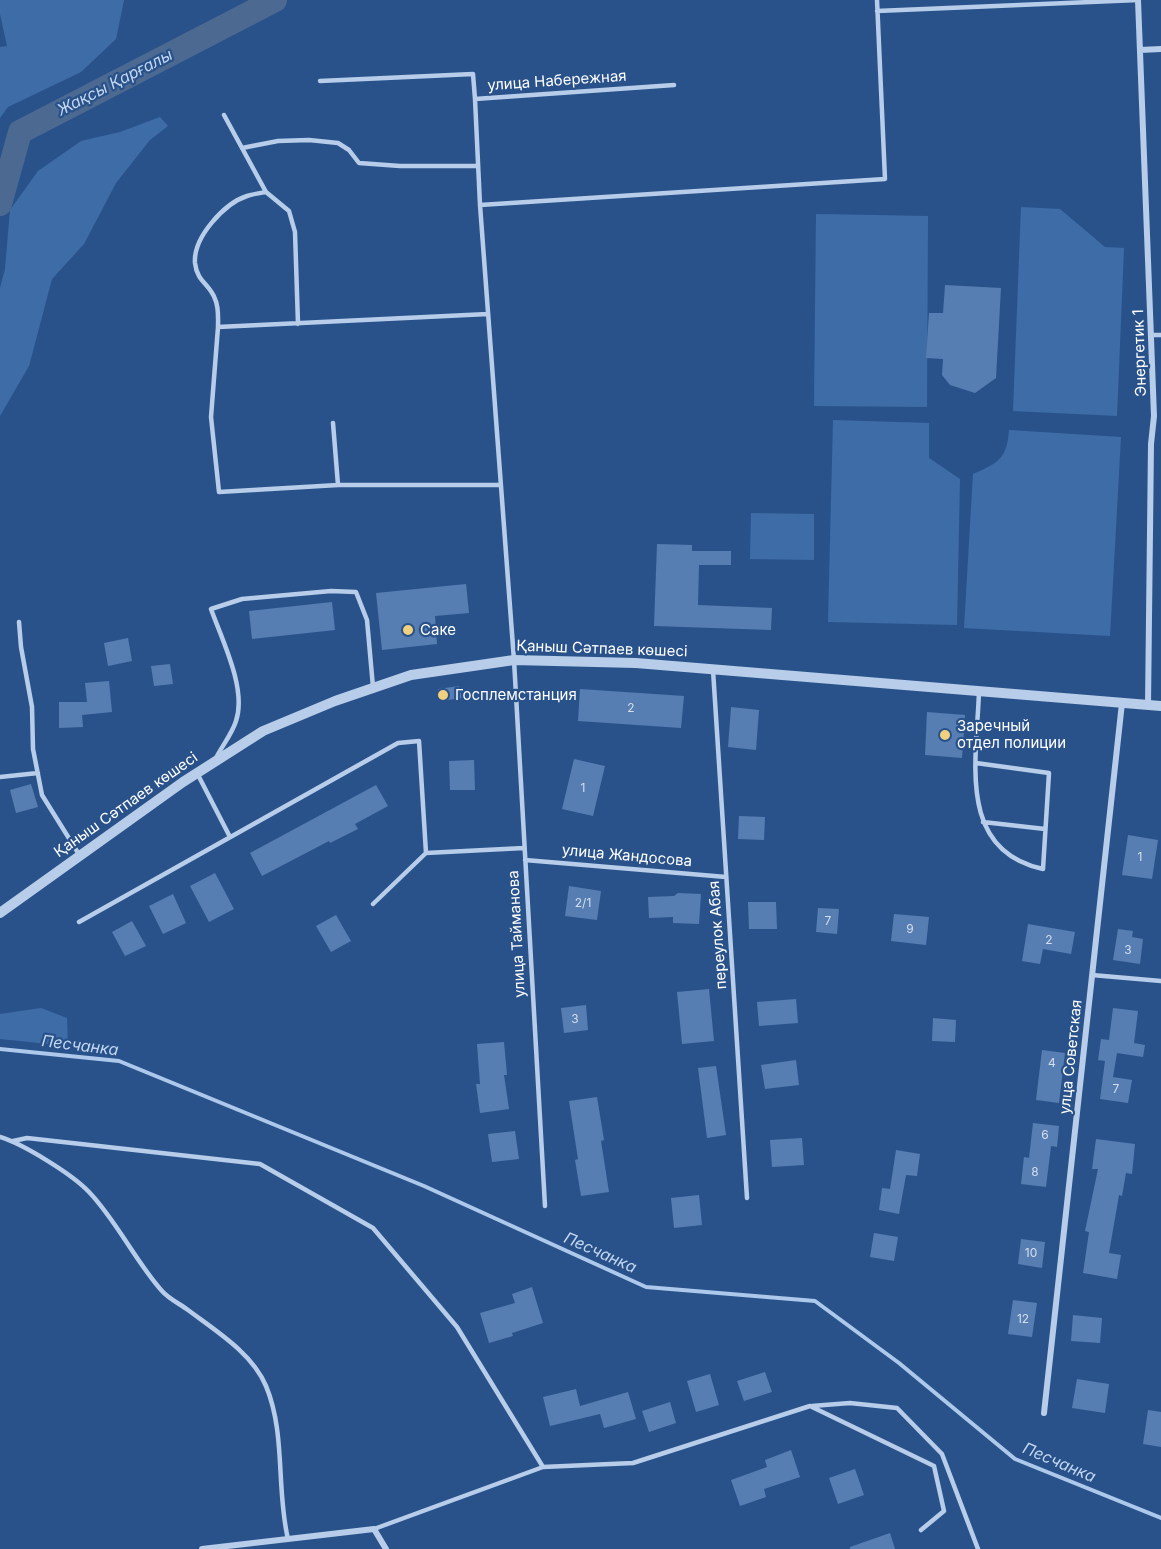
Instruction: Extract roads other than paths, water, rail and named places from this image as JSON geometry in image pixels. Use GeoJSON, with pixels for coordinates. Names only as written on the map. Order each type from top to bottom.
{"type":"FeatureCollection","features":[{"type":"Feature","properties":{"kind":"street","name":"Энергетик 1"},"geometry":{"type":"LineString","coordinates":[[1138,0],[1154,416],[1151,444],[1148,705]]}},
{"type":"Feature","properties":{"kind":"street"},"geometry":{"type":"LineString","coordinates":[[1140,50],[1161,49]]}},
{"type":"Feature","properties":{"kind":"street"},"geometry":{"type":"LineString","coordinates":[[1151,444],[1161,445]]}},
{"type":"Feature","properties":{"kind":"street","name":"Қаныш Сәтпаев көшесі"},"geometry":{"type":"LineString","coordinates":[[0,913],[197,773],[263,731],[335,701],[411,675],[514,660],[636,663],[1161,706]]}},
{"type":"Feature","properties":{"kind":"street","name":"улца Советская"},"geometry":{"type":"LineString","coordinates":[[1044,1413],[1122,703]]}},
{"type":"Feature","properties":{"kind":"street"},"geometry":{"type":"LineString","coordinates":[[202,1549],[374,1529],[386,1549]]}},
{"type":"Feature","properties":{"kind":"lane"},"geometry":{"type":"LineString","coordinates":[[480,205],[885,179],[877,0]]}},
{"type":"Feature","properties":{"kind":"lane"},"geometry":{"type":"LineString","coordinates":[[877,11],[1138,0]]}},
{"type":"Feature","properties":{"kind":"lane"},"geometry":{"type":"LineString","coordinates":[[320,81],[473,74],[475,99]]}},
{"type":"Feature","properties":{"kind":"lane","name":"улица Набережная"},"geometry":{"type":"LineString","coordinates":[[501,485],[480,205],[475,99],[674,85]]}},
{"type":"Feature","properties":{"kind":"lane"},"geometry":{"type":"LineString","coordinates":[[224,116],[266,192],[289,212],[296,232],[298,324]]}},
{"type":"Feature","properties":{"kind":"lane"},"geometry":{"type":"LineString","coordinates":[[242,148],[278,141],[309,140],[338,143],[349,150],[359,163],[400,166],[478,166]]}},
{"type":"Feature","properties":{"kind":"lane"},"geometry":{"type":"LineString","coordinates":[[266,192],[245,196],[222,212],[205,229],[197,244],[195,262],[200,280],[212,292],[216,300],[218,327],[211,417],[219,492],[338,485],[501,485]]}},
{"type":"Feature","properties":{"kind":"lane"},"geometry":{"type":"LineString","coordinates":[[218,327],[488,314]]}},
{"type":"Feature","properties":{"kind":"lane"},"geometry":{"type":"LineString","coordinates":[[1151,335],[1161,335]]}},
{"type":"Feature","properties":{"kind":"lane"},"geometry":{"type":"LineString","coordinates":[[333,423],[338,485]]}},
{"type":"Feature","properties":{"kind":"lane","name":"улица Тайманова"},"geometry":{"type":"LineString","coordinates":[[501,485],[514,660],[544,1206]]}},
{"type":"Feature","properties":{"kind":"lane"},"geometry":{"type":"LineString","coordinates":[[213,763],[236,721],[240,700],[233,671],[211,609],[242,599],[331,591],[356,592],[367,620],[373,688]]}},
{"type":"Feature","properties":{"kind":"lane"},"geometry":{"type":"LineString","coordinates":[[19,622],[32,708],[33,749],[42,795],[80,856]]}},
{"type":"Feature","properties":{"kind":"lane","name":"переулок Абая"},"geometry":{"type":"LineString","coordinates":[[713,670],[747,1198]]}},
{"type":"Feature","properties":{"kind":"lane"},"geometry":{"type":"LineString","coordinates":[[976,763],[1049,773],[1042,869],[1027,866],[1009,856],[989,835],[983,822],[978,804],[976,763],[979,692]]}},
{"type":"Feature","properties":{"kind":"lane"},"geometry":{"type":"LineString","coordinates":[[80,922],[398,743],[419,741],[426,853]]}},
{"type":"Feature","properties":{"kind":"lane"},"geometry":{"type":"LineString","coordinates":[[0,777],[38,773]]}},
{"type":"Feature","properties":{"kind":"lane"},"geometry":{"type":"LineString","coordinates":[[197,773],[230,837]]}},
{"type":"Feature","properties":{"kind":"lane"},"geometry":{"type":"LineString","coordinates":[[983,822],[1045,829]]}},
{"type":"Feature","properties":{"kind":"lane"},"geometry":{"type":"LineString","coordinates":[[373,904],[426,853],[524,848]]}},
{"type":"Feature","properties":{"kind":"lane","name":"улица Жандосова"},"geometry":{"type":"LineString","coordinates":[[525,860],[726,877]]}},
{"type":"Feature","properties":{"kind":"lane"},"geometry":{"type":"LineString","coordinates":[[1092,975],[1161,981]]}},
{"type":"Feature","properties":{"kind":"lane"},"geometry":{"type":"LineString","coordinates":[[0,1137],[14,1141],[52,1164],[89,1191],[163,1292],[215,1330],[246,1357],[265,1383],[274,1409],[282,1477],[283,1517],[288,1539]]}},
{"type":"Feature","properties":{"kind":"lane"},"geometry":{"type":"LineString","coordinates":[[14,1141],[27,1138],[260,1164],[373,1228],[457,1326],[543,1467]]}},
{"type":"Feature","properties":{"kind":"lane"},"geometry":{"type":"LineString","coordinates":[[374,1529],[543,1467],[633,1463],[810,1406],[850,1403],[897,1408],[942,1454],[978,1549]]}},
{"type":"Feature","properties":{"kind":"lane"},"geometry":{"type":"LineString","coordinates":[[810,1406],[934,1466],[944,1511],[921,1530]]}},
{"type":"Feature","properties":{"kind":"waterway","name":"Жақсы Қарғалы"},"geometry":{"type":"LineString","coordinates":[[0,204],[20,132],[275,0]]}},
{"type":"Feature","properties":{"kind":"waterway","name":"Песчанка"},"geometry":{"type":"LineString","coordinates":[[0,1049],[119,1061],[424,1186],[646,1287],[815,1301],[899,1363],[1015,1459],[1161,1518]]}},
{"type":"Feature","properties":{"kind":"place","name":"Саке"},"geometry":{"type":"Point","coordinates":[408,630]}},
{"type":"Feature","properties":{"kind":"place","name":"Госплемстанция"},"geometry":{"type":"Point","coordinates":[443,695]}},
{"type":"Feature","properties":{"kind":"place","name":"Заречный отдел полиции"},"geometry":{"type":"Point","coordinates":[945,735]}}]}
